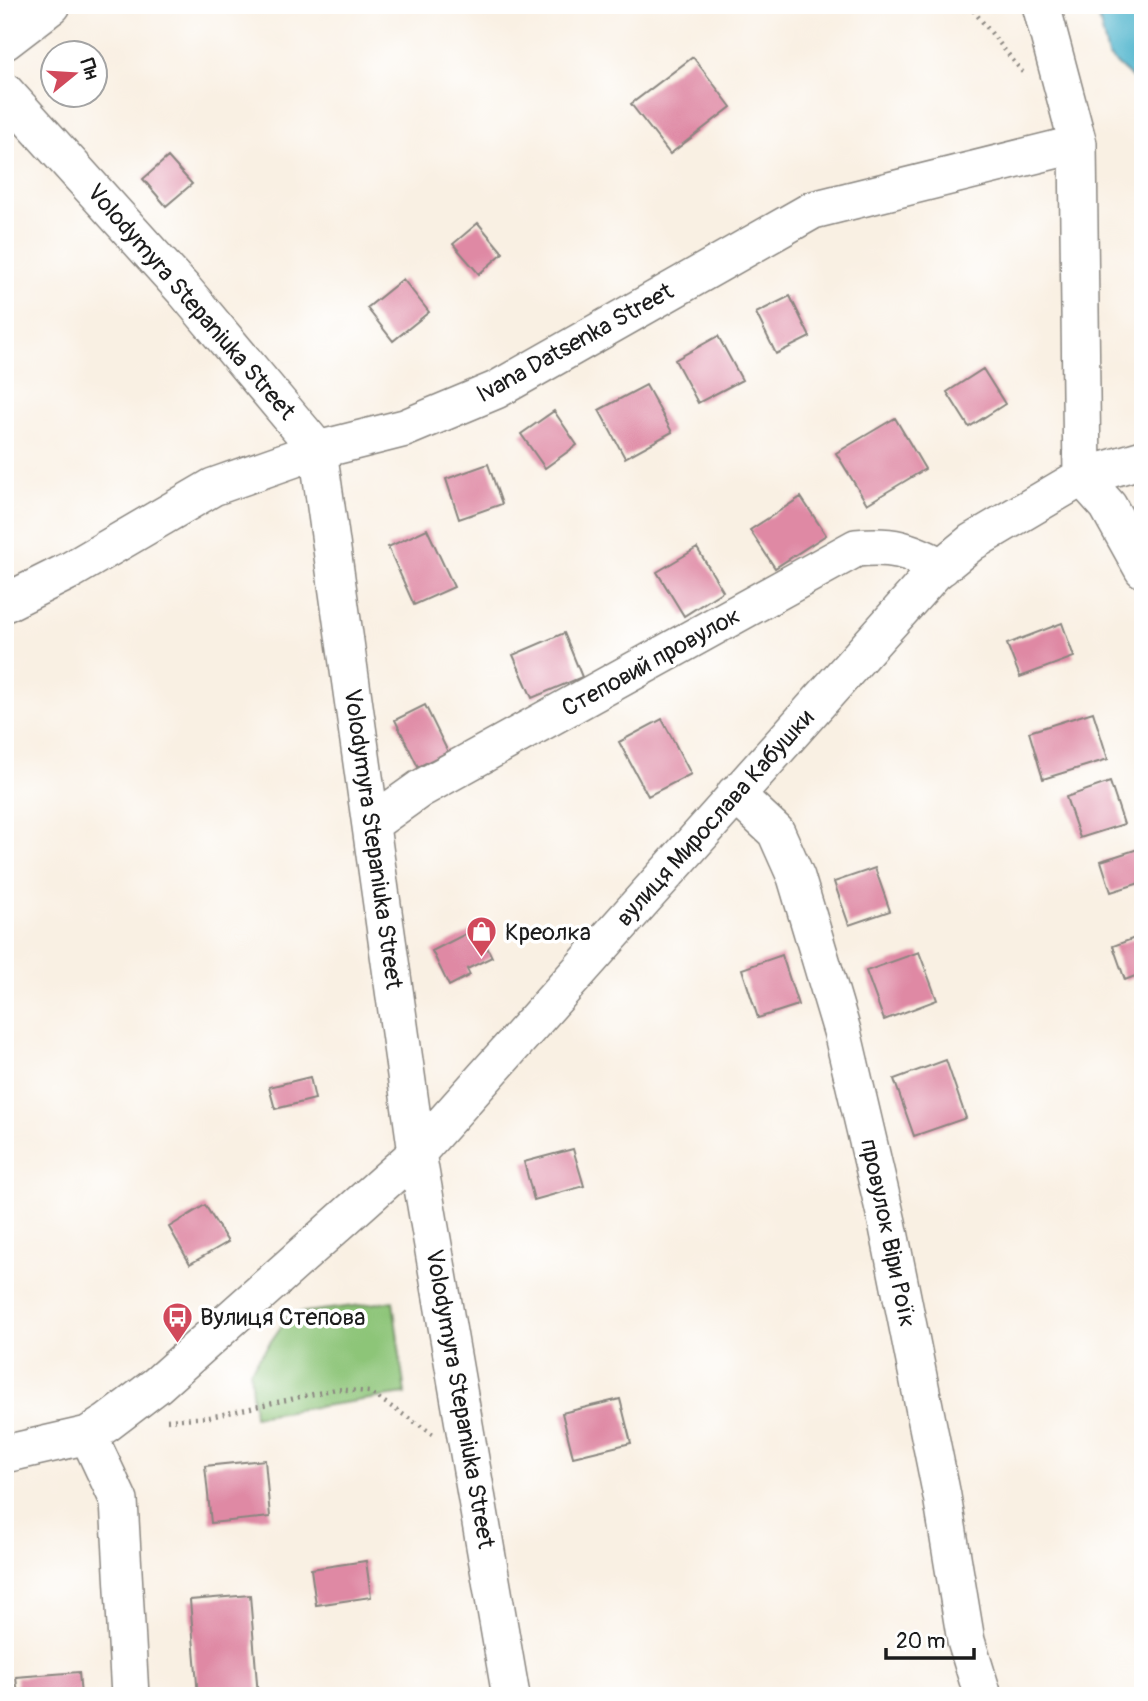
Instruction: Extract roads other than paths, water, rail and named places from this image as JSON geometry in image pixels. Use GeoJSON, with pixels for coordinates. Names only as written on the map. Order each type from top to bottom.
{"type":"FeatureCollection","features":[{"type":"Feature","properties":{"kind":"street"},"geometry":{"type":"LineString","coordinates":[[5,41],[52,5]]}},
{"type":"Feature","properties":{"kind":"street"},"geometry":{"type":"LineString","coordinates":[[1041,5],[1078,144],[1082,477],[1108,506],[1143,569]]}},
{"type":"Feature","properties":{"kind":"street","name":"Volodymyra Stepaniuka Street"},"geometry":{"type":"LineString","coordinates":[[5,92],[184,290],[318,450],[417,1153],[511,1696]]}},
{"type":"Feature","properties":{"kind":"street","name":"Ivana Datsenka Street"},"geometry":{"type":"LineString","coordinates":[[5,603],[71,570],[213,487],[318,450],[405,428],[496,390],[813,210],[1078,144]]}},
{"type":"Feature","properties":{"kind":"street","name":"вулиця Мирослава Кабушки"},"geometry":{"type":"LineString","coordinates":[[5,1454],[88,1435],[157,1384],[417,1153],[735,794],[942,567],[972,542],[1082,477],[1143,459]]}},
{"type":"Feature","properties":{"kind":"street","name":"Степовий провулок"},"geometry":{"type":"LineString","coordinates":[[371,824],[420,789],[856,548],[884,545],[907,550],[942,567]]}},
{"type":"Feature","properties":{"kind":"street","name":"провулок Віри Роїк"},"geometry":{"type":"LineString","coordinates":[[735,794],[776,832],[796,877],[842,1031],[890,1236],[942,1496],[966,1642],[984,1696]]}},
{"type":"Feature","properties":{"kind":"street"},"geometry":{"type":"LineString","coordinates":[[88,1435],[119,1501],[130,1696]]}},
{"type":"Feature","properties":{"kind":"water"},"geometry":{"type":"Polygon","coordinates":[[[1106,5],[1143,5],[1143,88],[1108,56],[1097,10],[1106,5]]]}},
{"type":"Feature","properties":{"kind":"place","name":"Креолка"},"geometry":{"type":"Point","coordinates":[482,959]}},
{"type":"Feature","properties":{"kind":"place","name":"Вулиця Степова"},"geometry":{"type":"Point","coordinates":[177,1344]}}]}
